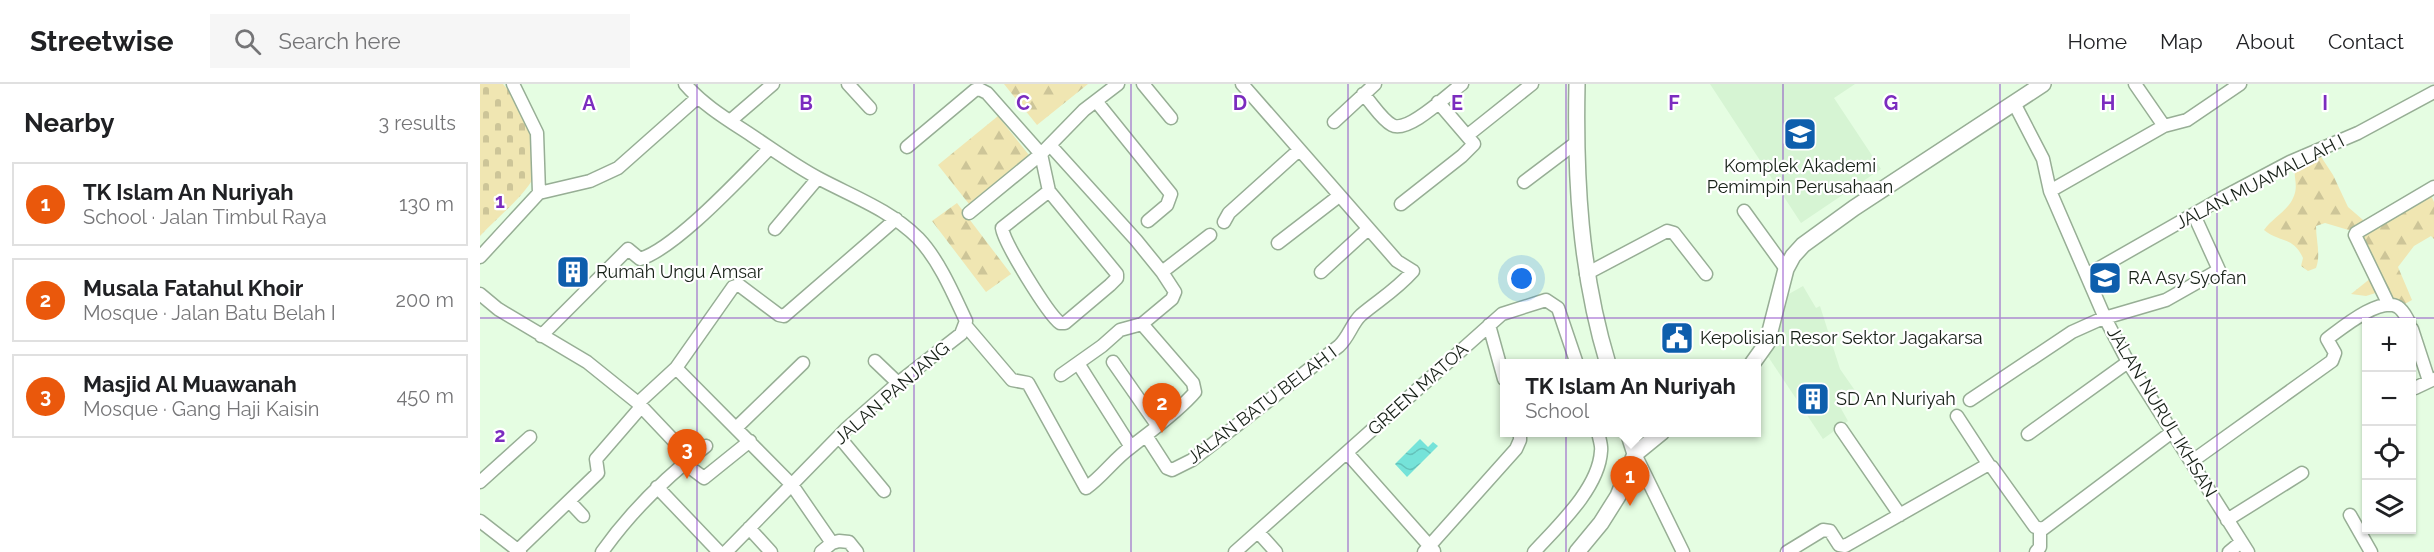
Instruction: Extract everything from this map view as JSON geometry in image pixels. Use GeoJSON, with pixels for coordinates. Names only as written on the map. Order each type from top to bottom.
{"type":"FeatureCollection","features":[{"type":"Feature","properties":{"kind":"street"},"geometry":{"type":"LineString","coordinates":[[515,84],[537,133],[539,193]]}},
{"type":"Feature","properties":{"kind":"street","name":"JALAN PANJANG"},"geometry":{"type":"LineString","coordinates":[[685,84],[697,98],[771,148],[818,178],[896,219],[926,247],[966,321],[961,334],[898,383],[847,428],[840,438],[726,552]]}},
{"type":"Feature","properties":{"kind":"street"},"geometry":{"type":"LineString","coordinates":[[730,121],[773,84]]}},
{"type":"Feature","properties":{"kind":"street"},"geometry":{"type":"LineString","coordinates":[[848,84],[870,108]]}},
{"type":"Feature","properties":{"kind":"street"},"geometry":{"type":"LineString","coordinates":[[969,213],[1046,150],[1084,110],[1118,84]]}},
{"type":"Feature","properties":{"kind":"street"},"geometry":{"type":"LineString","coordinates":[[1143,84],[1171,118]]}},
{"type":"Feature","properties":{"kind":"street","name":"JALAN BATU BELAH I"},"geometry":{"type":"LineString","coordinates":[[1147,437],[1167,468],[1172,470],[1177,468],[1238,427],[1340,346],[1346,340],[1358,318],[1395,291],[1413,271],[1397,261],[1339,196],[1295,153],[1242,84]]}},
{"type":"Feature","properties":{"kind":"street"},"geometry":{"type":"LineString","coordinates":[[1334,122],[1376,84]]}},
{"type":"Feature","properties":{"kind":"street"},"geometry":{"type":"LineString","coordinates":[[1364,94],[1391,125],[1398,127],[1407,126],[1462,84]]}},
{"type":"Feature","properties":{"kind":"street"},"geometry":{"type":"LineString","coordinates":[[1468,135],[1532,84]]}},
{"type":"Feature","properties":{"kind":"street"},"geometry":{"type":"LineString","coordinates":[[1577,84],[1576,142],[1580,221],[1586,273],[1596,326],[1607,359]]}},
{"type":"Feature","properties":{"kind":"street"},"geometry":{"type":"LineString","coordinates":[[1755,359],[1767,343],[1786,269],[1793,256],[1803,245],[1854,208],[2043,84]]}},
{"type":"Feature","properties":{"kind":"street"},"geometry":{"type":"LineString","coordinates":[[2135,84],[2164,126]]}},
{"type":"Feature","properties":{"kind":"street"},"geometry":{"type":"LineString","coordinates":[[2050,191],[2164,126],[2187,120],[2240,84]]}},
{"type":"Feature","properties":{"kind":"street"},"geometry":{"type":"LineString","coordinates":[[907,147],[967,96],[979,89],[987,93],[1046,150],[1162,272],[1173,288],[1174,296],[1142,324],[1120,330],[1102,346],[1061,375]]}},
{"type":"Feature","properties":{"kind":"street","name":"JALAN MUAMALLAH I"},"geometry":{"type":"LineString","coordinates":[[2087,274],[2290,162],[2358,133],[2434,92]]}},
{"type":"Feature","properties":{"kind":"street"},"geometry":{"type":"LineString","coordinates":[[480,257],[539,193],[590,181],[618,168],[697,98]]}},
{"type":"Feature","properties":{"kind":"street"},"geometry":{"type":"LineString","coordinates":[[1096,101],[1172,194],[1167,205],[1148,221]]}},
{"type":"Feature","properties":{"kind":"street"},"geometry":{"type":"LineString","coordinates":[[1401,204],[1473,146],[1472,140],[1438,102]]}},
{"type":"Feature","properties":{"kind":"street","name":"JALAN NURUL IKHSAN"},"geometry":{"type":"LineString","coordinates":[[2014,103],[2043,159],[2050,191],[2105,318],[2128,362],[2244,547]]}},
{"type":"Feature","properties":{"kind":"street"},"geometry":{"type":"LineString","coordinates":[[1524,182],[1576,142]]}},
{"type":"Feature","properties":{"kind":"street"},"geometry":{"type":"LineString","coordinates":[[542,336],[628,249],[640,259],[651,255],[696,219],[771,148]]}},
{"type":"Feature","properties":{"kind":"street"},"geometry":{"type":"LineString","coordinates":[[1046,150],[1049,191],[1117,274],[1117,278],[1110,285],[1065,323],[1055,320],[1002,234],[1002,228],[1006,224],[1049,191]]}},
{"type":"Feature","properties":{"kind":"street"},"geometry":{"type":"LineString","coordinates":[[1224,222],[1229,213],[1295,153]]}},
{"type":"Feature","properties":{"kind":"street"},"geometry":{"type":"LineString","coordinates":[[775,229],[818,178]]}},
{"type":"Feature","properties":{"kind":"street"},"geometry":{"type":"LineString","coordinates":[[2389,305],[2355,236],[2356,233],[2434,187]]}},
{"type":"Feature","properties":{"kind":"street"},"geometry":{"type":"LineString","coordinates":[[1278,243],[1339,196]]}},
{"type":"Feature","properties":{"kind":"street"},"geometry":{"type":"LineString","coordinates":[[1744,211],[1786,269]]}},
{"type":"Feature","properties":{"kind":"street"},"geometry":{"type":"LineString","coordinates":[[1970,400],[2072,332],[2105,318],[2166,300],[2219,270],[2194,215]]}},
{"type":"Feature","properties":{"kind":"street"},"geometry":{"type":"LineString","coordinates":[[482,524],[519,551],[598,473],[596,459],[640,404],[676,368],[733,287],[739,285],[784,316],[896,219]]}},
{"type":"Feature","properties":{"kind":"street"},"geometry":{"type":"LineString","coordinates":[[1321,272],[1368,228]]}},
{"type":"Feature","properties":{"kind":"street"},"geometry":{"type":"LineString","coordinates":[[1586,273],[1667,231],[1674,233],[1706,274]]}},
{"type":"Feature","properties":{"kind":"street"},"geometry":{"type":"LineString","coordinates":[[1162,272],[1210,234]]}},
{"type":"Feature","properties":{"kind":"street"},"geometry":{"type":"LineString","coordinates":[[480,294],[498,309],[587,362],[640,404],[674,441]]}},
{"type":"Feature","properties":{"kind":"street","name":"GREEN MATOA"},"geometry":{"type":"LineString","coordinates":[[1234,552],[1502,314],[1546,300],[1558,308],[1576,359]]}},
{"type":"Feature","properties":{"kind":"street"},"geometry":{"type":"LineString","coordinates":[[2191,462],[2332,361],[2335,353],[2324,337],[2361,314],[2389,305],[2397,306],[2407,318]]}},
{"type":"Feature","properties":{"kind":"street"},"geometry":{"type":"LineString","coordinates":[[1465,346],[1465,338],[1493,312],[1502,314]]}},
{"type":"Feature","properties":{"kind":"street"},"geometry":{"type":"LineString","coordinates":[[966,326],[1012,380],[1028,383],[1086,488],[1193,395],[1195,388],[1142,324]]}},
{"type":"Feature","properties":{"kind":"street","name":"GREEN MATOA"},"geometry":{"type":"LineString","coordinates":[[1489,326],[1500,365]]}},
{"type":"Feature","properties":{"kind":"street"},"geometry":{"type":"LineString","coordinates":[[2416,340],[2431,380],[2416,388]]}},
{"type":"Feature","properties":{"kind":"street"},"geometry":{"type":"LineString","coordinates":[[875,361],[898,383]]}},
{"type":"Feature","properties":{"kind":"street"},"geometry":{"type":"LineString","coordinates":[[1113,362],[1157,425]]}},
{"type":"Feature","properties":{"kind":"street"},"geometry":{"type":"LineString","coordinates":[[2028,434],[2128,362]]}},
{"type":"Feature","properties":{"kind":"street"},"geometry":{"type":"LineString","coordinates":[[736,428],[803,363]]}},
{"type":"Feature","properties":{"kind":"street"},"geometry":{"type":"LineString","coordinates":[[676,368],[792,485],[832,543]]}},
{"type":"Feature","properties":{"kind":"street"},"geometry":{"type":"LineString","coordinates":[[1081,368],[1131,447]]}},
{"type":"Feature","properties":{"kind":"street"},"geometry":{"type":"LineString","coordinates":[[1957,416],[1989,465],[2035,527],[2040,530]]}},
{"type":"Feature","properties":{"kind":"street"},"geometry":{"type":"LineString","coordinates":[[1841,429],[1900,515]]}},
{"type":"Feature","properties":{"kind":"street"},"geometry":{"type":"LineString","coordinates":[[2040,530],[2172,432]]}},
{"type":"Feature","properties":{"kind":"street"},"geometry":{"type":"LineString","coordinates":[[480,482],[530,437]]}},
{"type":"Feature","properties":{"kind":"street"},"geometry":{"type":"LineString","coordinates":[[1347,453],[1429,550],[1516,449],[1520,437]]}},
{"type":"Feature","properties":{"kind":"street"},"geometry":{"type":"LineString","coordinates":[[1534,552],[1575,508],[1593,479],[1601,451],[1599,437]]}},
{"type":"Feature","properties":{"kind":"street"},"geometry":{"type":"LineString","coordinates":[[1630,437],[1635,454],[1683,552]]}},
{"type":"Feature","properties":{"kind":"street"},"geometry":{"type":"LineString","coordinates":[[1577,552],[1618,496],[1635,454],[1656,437]]}},
{"type":"Feature","properties":{"kind":"street"},"geometry":{"type":"LineString","coordinates":[[840,438],[884,491]]}},
{"type":"Feature","properties":{"kind":"street"},"geometry":{"type":"LineString","coordinates":[[684,463],[704,478],[750,441]]}},
{"type":"Feature","properties":{"kind":"street"},"geometry":{"type":"LineString","coordinates":[[602,552],[620,526],[657,488],[706,446]]}},
{"type":"Feature","properties":{"kind":"street"},"geometry":{"type":"LineString","coordinates":[[1787,552],[1823,530],[1830,531],[1839,545],[1845,546],[1964,476],[1984,465],[1989,465]]}},
{"type":"Feature","properties":{"kind":"street"},"geometry":{"type":"LineString","coordinates":[[2228,520],[2301,473]]}},
{"type":"Feature","properties":{"kind":"street"},"geometry":{"type":"LineString","coordinates":[[657,488],[719,552]]}},
{"type":"Feature","properties":{"kind":"street"},"geometry":{"type":"LineString","coordinates":[[568,501],[583,516]]}},
{"type":"Feature","properties":{"kind":"street"},"geometry":{"type":"LineString","coordinates":[[2350,515],[2371,552]]}},
{"type":"Feature","properties":{"kind":"street"},"geometry":{"type":"LineString","coordinates":[[749,528],[771,552]]}},
{"type":"Feature","properties":{"kind":"street"},"geometry":{"type":"LineString","coordinates":[[2036,552],[2040,547],[2040,530]]}},
{"type":"Feature","properties":{"kind":"street"},"geometry":{"type":"LineString","coordinates":[[1258,532],[1276,552]]}},
{"type":"Feature","properties":{"kind":"street"},"geometry":{"type":"LineString","coordinates":[[821,552],[832,543],[839,541],[849,542],[857,552]]}},
{"type":"Feature","properties":{"kind":"street"},"geometry":{"type":"LineString","coordinates":[[2229,552],[2244,547]]}},
{"type":"Feature","properties":{"kind":"shaded area","name":"Komplek Akademi Pemimpin Perusahaan"},"geometry":{"type":"Polygon","coordinates":[[[1710,84],[1855,84],[1834,98],[1881,169],[1801,223],[1710,84]]]}},
{"type":"Feature","properties":{"kind":"shaded area"},"geometry":{"type":"Polygon","coordinates":[[[1803,286],[1816,308],[1820,306],[1840,369],[1856,392],[1839,405],[1848,421],[1823,439],[1759,343],[1787,295],[1803,286]]]}},
{"type":"Feature","properties":{"kind":"green space"},"geometry":{"type":"Polygon","coordinates":[[[480,84],[503,84],[511,94],[532,132],[537,160],[535,173],[524,192],[480,236],[480,84]]]}},
{"type":"Feature","properties":{"kind":"green space"},"geometry":{"type":"Polygon","coordinates":[[[1004,84],[1088,84],[1037,125],[1004,84]]]}},
{"type":"Feature","properties":{"kind":"green space"},"geometry":{"type":"Polygon","coordinates":[[[998,116],[1029,155],[969,204],[938,165],[998,116]]]}},
{"type":"Feature","properties":{"kind":"green space"},"geometry":{"type":"Polygon","coordinates":[[[2318,152],[2333,175],[2348,207],[2370,226],[2429,191],[2434,202],[2434,239],[2431,236],[2414,246],[2398,267],[2412,300],[2401,306],[2382,291],[2366,296],[2351,294],[2371,278],[2370,255],[2362,234],[2325,223],[2316,226],[2317,263],[2316,268],[2308,271],[2301,266],[2303,258],[2295,246],[2264,230],[2291,202],[2296,186],[2295,169],[2306,158],[2318,152]]]}},
{"type":"Feature","properties":{"kind":"green space"},"geometry":{"type":"Polygon","coordinates":[[[957,203],[1011,274],[986,292],[932,221],[957,203]]]}},
{"type":"Feature","properties":{"kind":"water"},"geometry":{"type":"Polygon","coordinates":[[[1420,439],[1428,447],[1433,442],[1438,446],[1407,477],[1395,464],[1420,439]]]}},
{"type":"Feature","properties":{"kind":"place","name":"Komplek Akademi Pemimpin Perusahaan"},"geometry":{"type":"Point","coordinates":[1800,134]}},
{"type":"Feature","properties":{"kind":"place","name":"Rumah Ungu Amsar"},"geometry":{"type":"Point","coordinates":[573,272]}},
{"type":"Feature","properties":{"kind":"place","name":"RA Asy Syofan"},"geometry":{"type":"Point","coordinates":[2105,278]}},
{"type":"Feature","properties":{"kind":"place","name":"Kepolisian Resor Sektor Jagakarsa"},"geometry":{"type":"Point","coordinates":[1677,338]}},
{"type":"Feature","properties":{"kind":"place","name":"SD An Nuriyah"},"geometry":{"type":"Point","coordinates":[1813,399]}},
{"type":"Feature","properties":{"kind":"place","name":"Musala Fatahul Khoir"},"geometry":{"type":"Point","coordinates":[1162,433]}},
{"type":"Feature","properties":{"kind":"place","name":"Masjid Al Muawanah"},"geometry":{"type":"Point","coordinates":[687,479]}},
{"type":"Feature","properties":{"kind":"place","name":"TK Islam An Nuriyah"},"geometry":{"type":"Point","coordinates":[1630,506]}}]}
